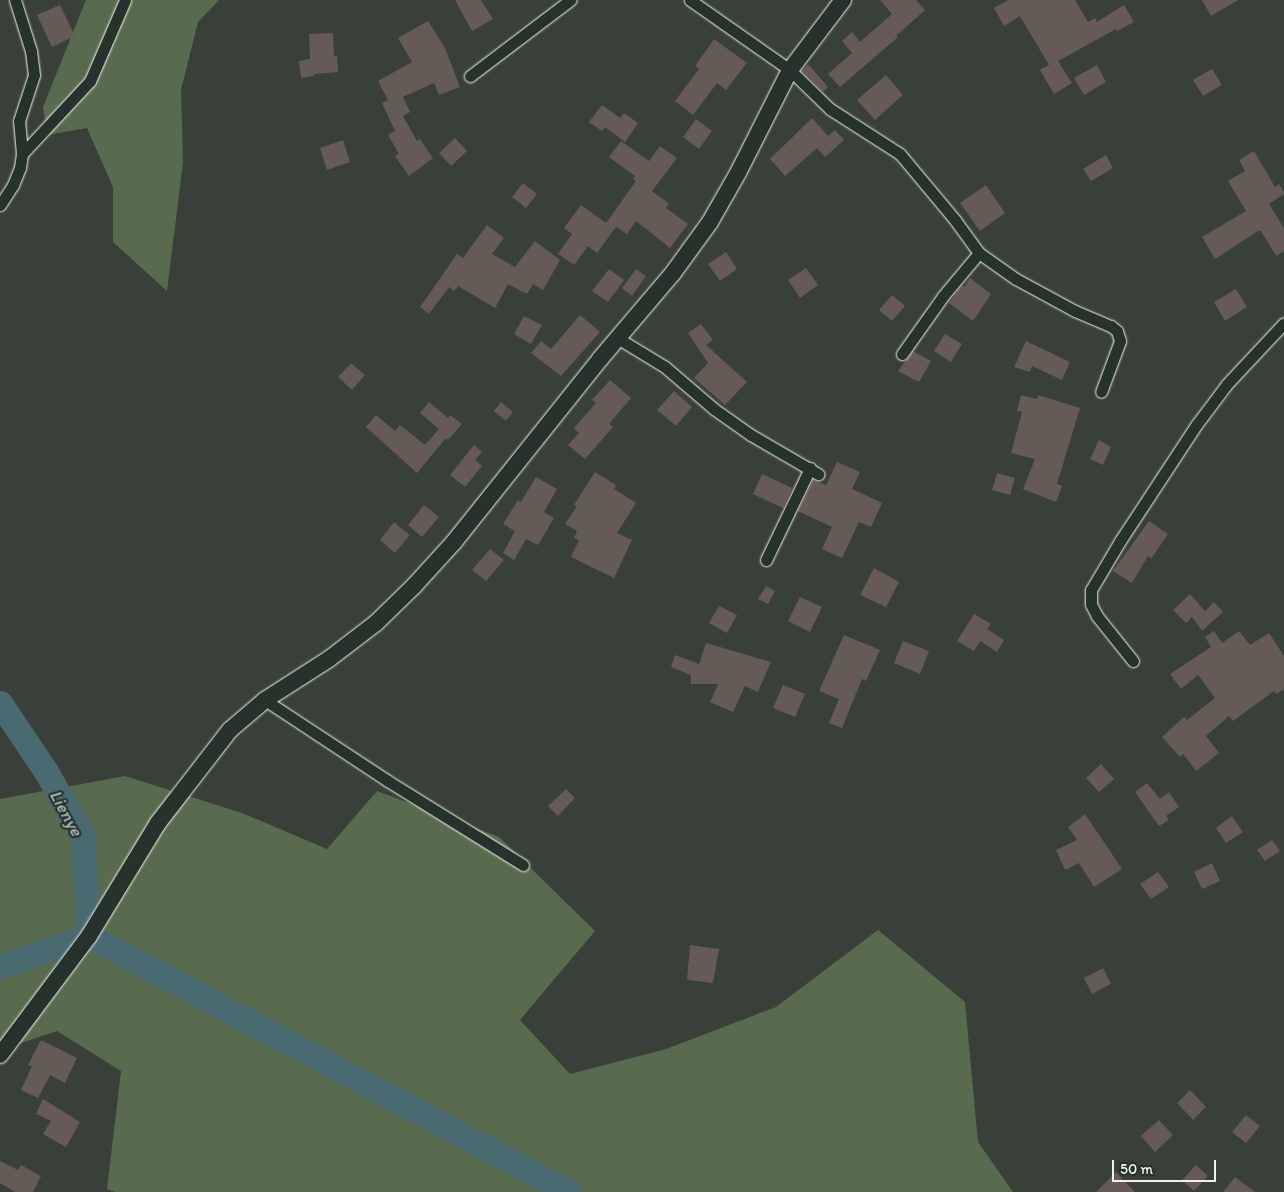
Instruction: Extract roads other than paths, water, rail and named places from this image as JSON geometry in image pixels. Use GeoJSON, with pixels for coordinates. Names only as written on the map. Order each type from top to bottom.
{"type":"FeatureCollection","features":[{"type":"Feature","properties":{"kind":"street"},"geometry":{"type":"LineString","coordinates":[[0,205],[13,185],[22,154],[19,121],[34,76],[34,64],[15,0]]}},
{"type":"Feature","properties":{"kind":"street"},"geometry":{"type":"LineString","coordinates":[[22,154],[90,81],[125,0]]}},
{"type":"Feature","properties":{"kind":"street"},"geometry":{"type":"LineString","coordinates":[[470,76],[570,0]]}},
{"type":"Feature","properties":{"kind":"street"},"geometry":{"type":"LineString","coordinates":[[690,0],[790,70],[830,109],[900,154],[955,220],[979,253],[1016,279],[1075,311],[1111,326],[1117,331],[1120,341],[1101,392]]}},
{"type":"Feature","properties":{"kind":"street"},"geometry":{"type":"LineString","coordinates":[[0,1056],[89,936],[158,823],[192,776],[230,730],[265,700],[329,659],[376,623],[414,586],[454,542],[673,273],[710,222],[790,70],[843,0]]}},
{"type":"Feature","properties":{"kind":"street"},"geometry":{"type":"LineString","coordinates":[[902,354],[943,296],[979,253]]}},
{"type":"Feature","properties":{"kind":"street"},"geometry":{"type":"LineString","coordinates":[[1133,661],[1097,616],[1091,604],[1091,590],[1197,424],[1228,384],[1284,323]]}},
{"type":"Feature","properties":{"kind":"street"},"geometry":{"type":"LineString","coordinates":[[619,338],[665,367],[714,409],[751,435],[814,471],[766,560]]}},
{"type":"Feature","properties":{"kind":"street"},"geometry":{"type":"LineString","coordinates":[[265,700],[388,781],[523,865]]}},
{"type":"Feature","properties":{"kind":"waterway","name":"Lienye"},"geometry":{"type":"LineString","coordinates":[[0,703],[45,770],[82,834],[89,936]]}},
{"type":"Feature","properties":{"kind":"waterway"},"geometry":{"type":"LineString","coordinates":[[0,966],[89,936],[569,1192]]}}]}
